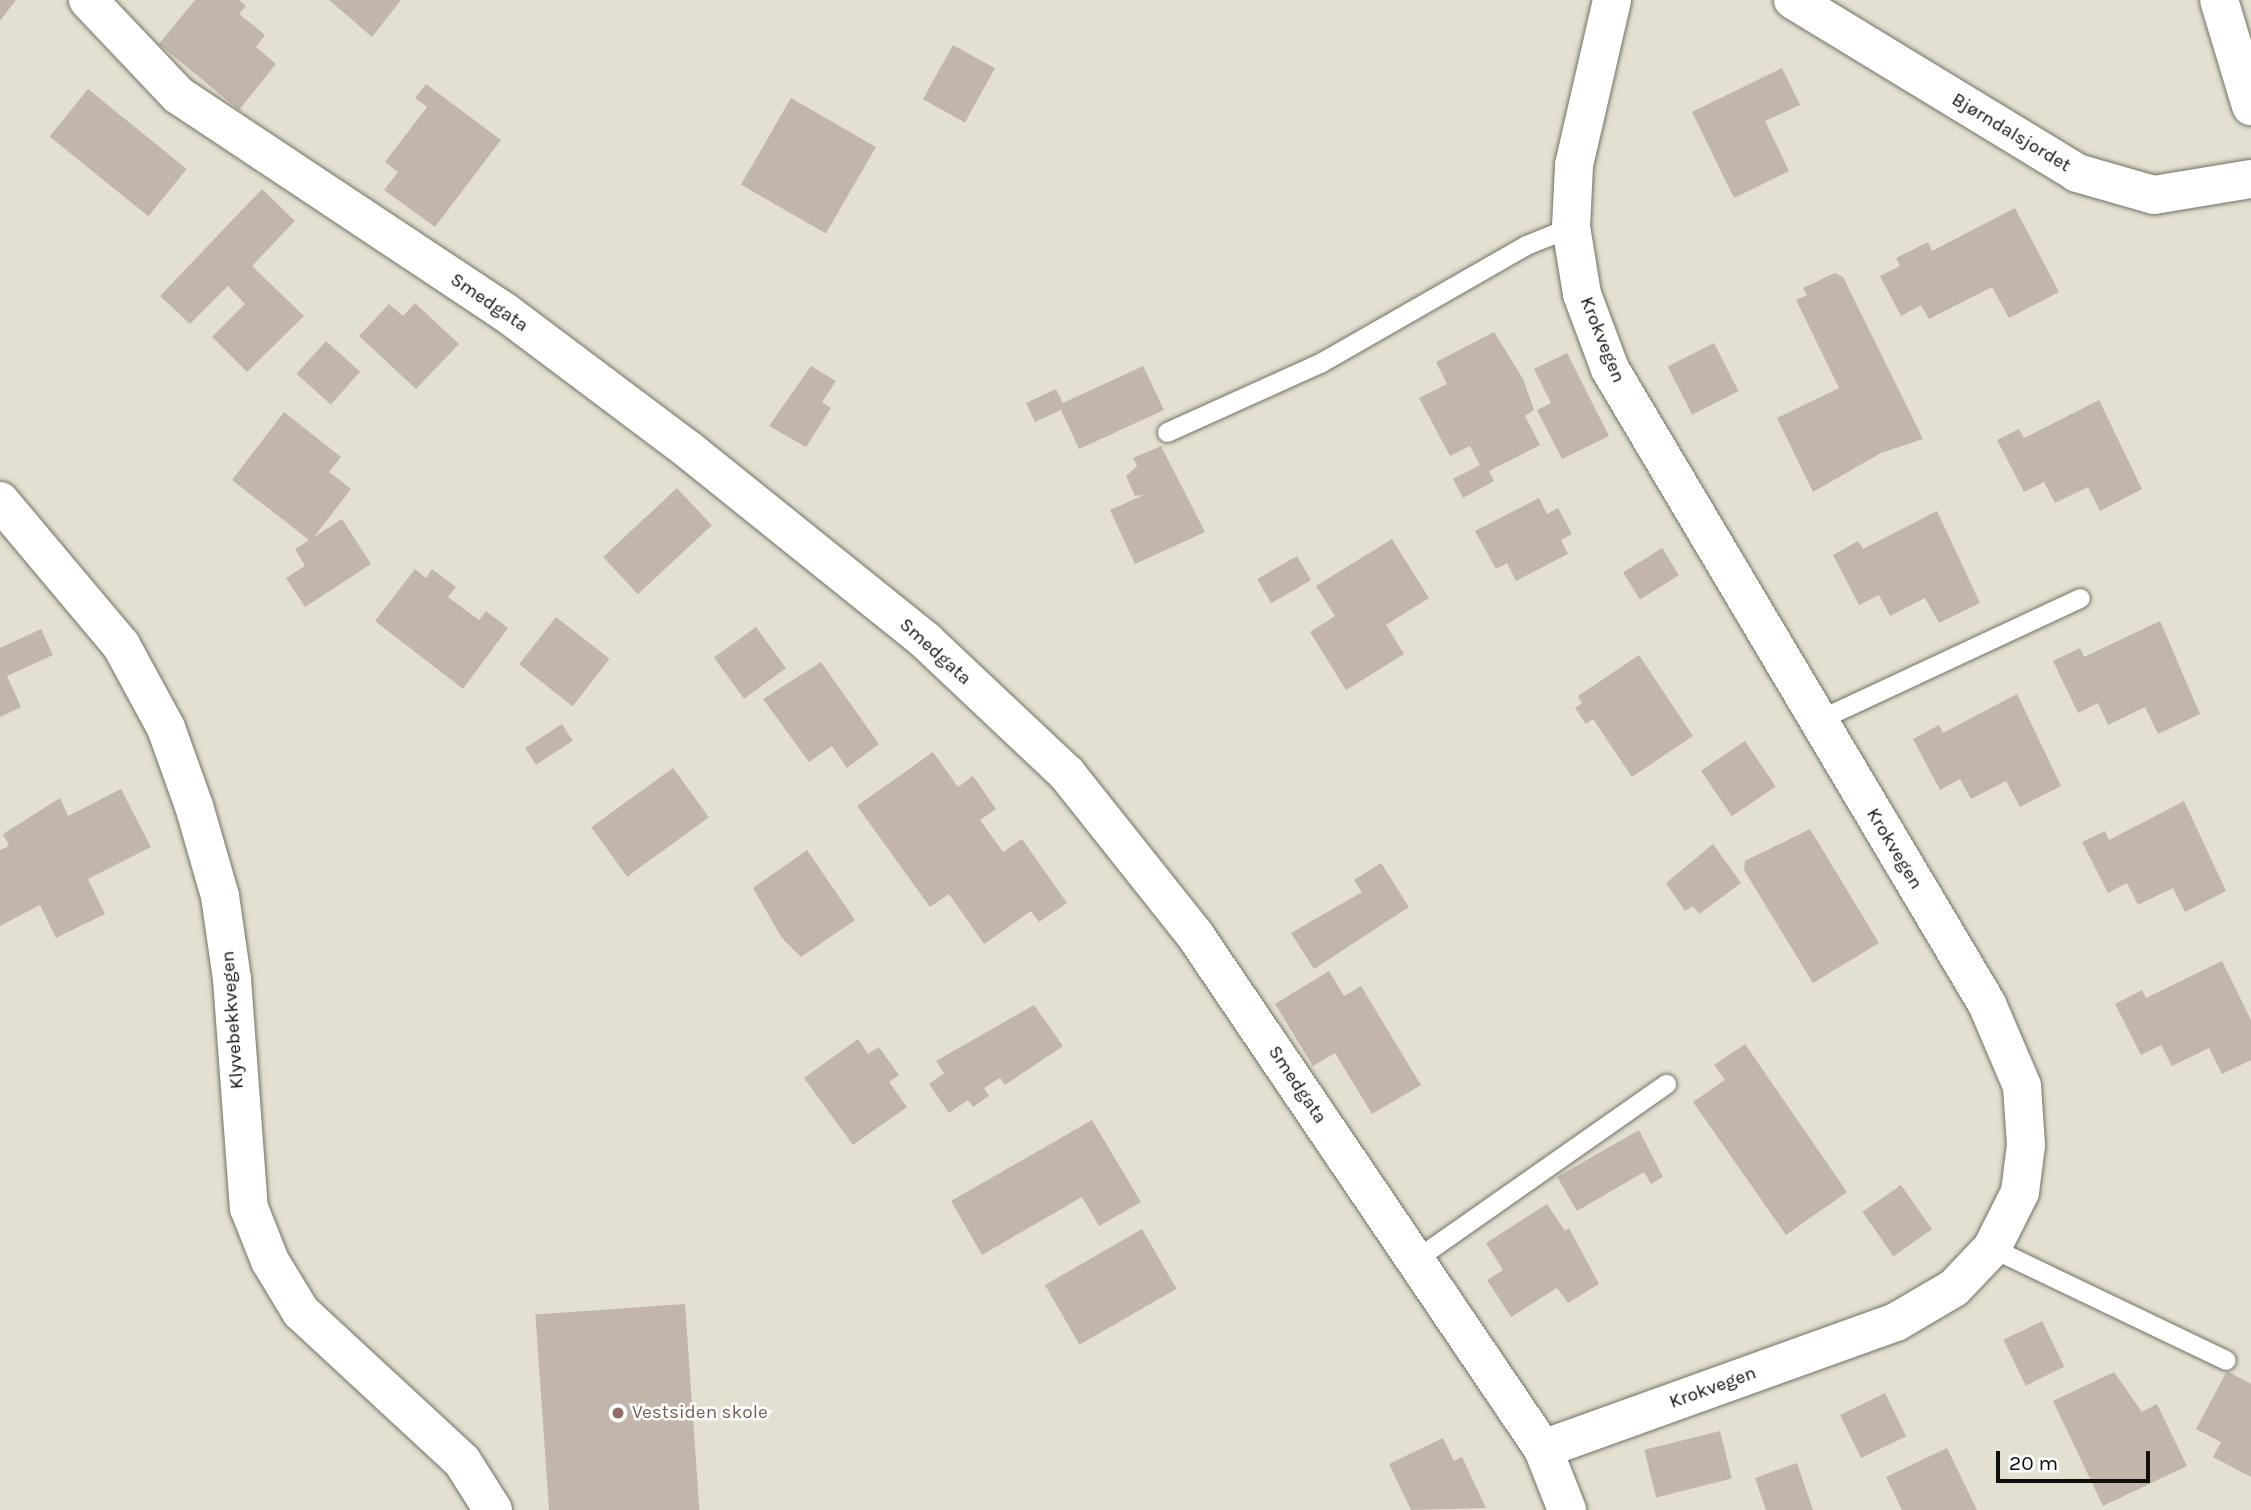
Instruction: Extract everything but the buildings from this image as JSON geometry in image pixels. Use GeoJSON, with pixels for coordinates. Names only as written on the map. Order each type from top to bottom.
{"type":"FeatureCollection","features":[{"type":"Feature","properties":{"kind":"street","name":"Smedgata"},"geometry":{"type":"LineString","coordinates":[[88,0],[178,95],[505,312],[690,451],[926,641],[1067,774],[1187,924],[1543,1449],[1567,1510]]}},
{"type":"Feature","properties":{"kind":"street","name":"Krokvegen"},"geometry":{"type":"LineString","coordinates":[[1543,1449],[1896,1322],[1954,1288],[1992,1248],[2020,1192],[2022,1086],[1987,1004],[1816,721],[1609,369],[1582,295],[1571,228],[1574,165],[1612,0]]}},
{"type":"Feature","properties":{"kind":"street"},"geometry":{"type":"LineString","coordinates":[[2219,0],[2251,106]]}},
{"type":"Feature","properties":{"kind":"street","name":"Bjørndalsjordet"},"geometry":{"type":"LineString","coordinates":[[1797,1],[2077,173],[2154,195],[2251,179]]}},
{"type":"Feature","properties":{"kind":"street","name":"Klyvebekkvegen"},"geometry":{"type":"LineString","coordinates":[[0,501],[121,645],[166,728],[194,806],[220,896],[232,979],[249,1208],[270,1261],[301,1312],[462,1461],[494,1510]]}},
{"type":"Feature","properties":{"kind":"lane"},"geometry":{"type":"LineString","coordinates":[[1167,432],[1320,363],[1526,246],[1571,228]]}},
{"type":"Feature","properties":{"kind":"lane"},"geometry":{"type":"LineString","coordinates":[[1816,721],[2080,598]]}},
{"type":"Feature","properties":{"kind":"lane"},"geometry":{"type":"LineString","coordinates":[[1413,1261],[1666,1084]]}},
{"type":"Feature","properties":{"kind":"lane"},"geometry":{"type":"LineString","coordinates":[[1992,1248],[2226,1360]]}},
{"type":"Feature","properties":{"kind":"place","name":"Vestsiden skole"},"geometry":{"type":"Point","coordinates":[618,1413]}}]}
